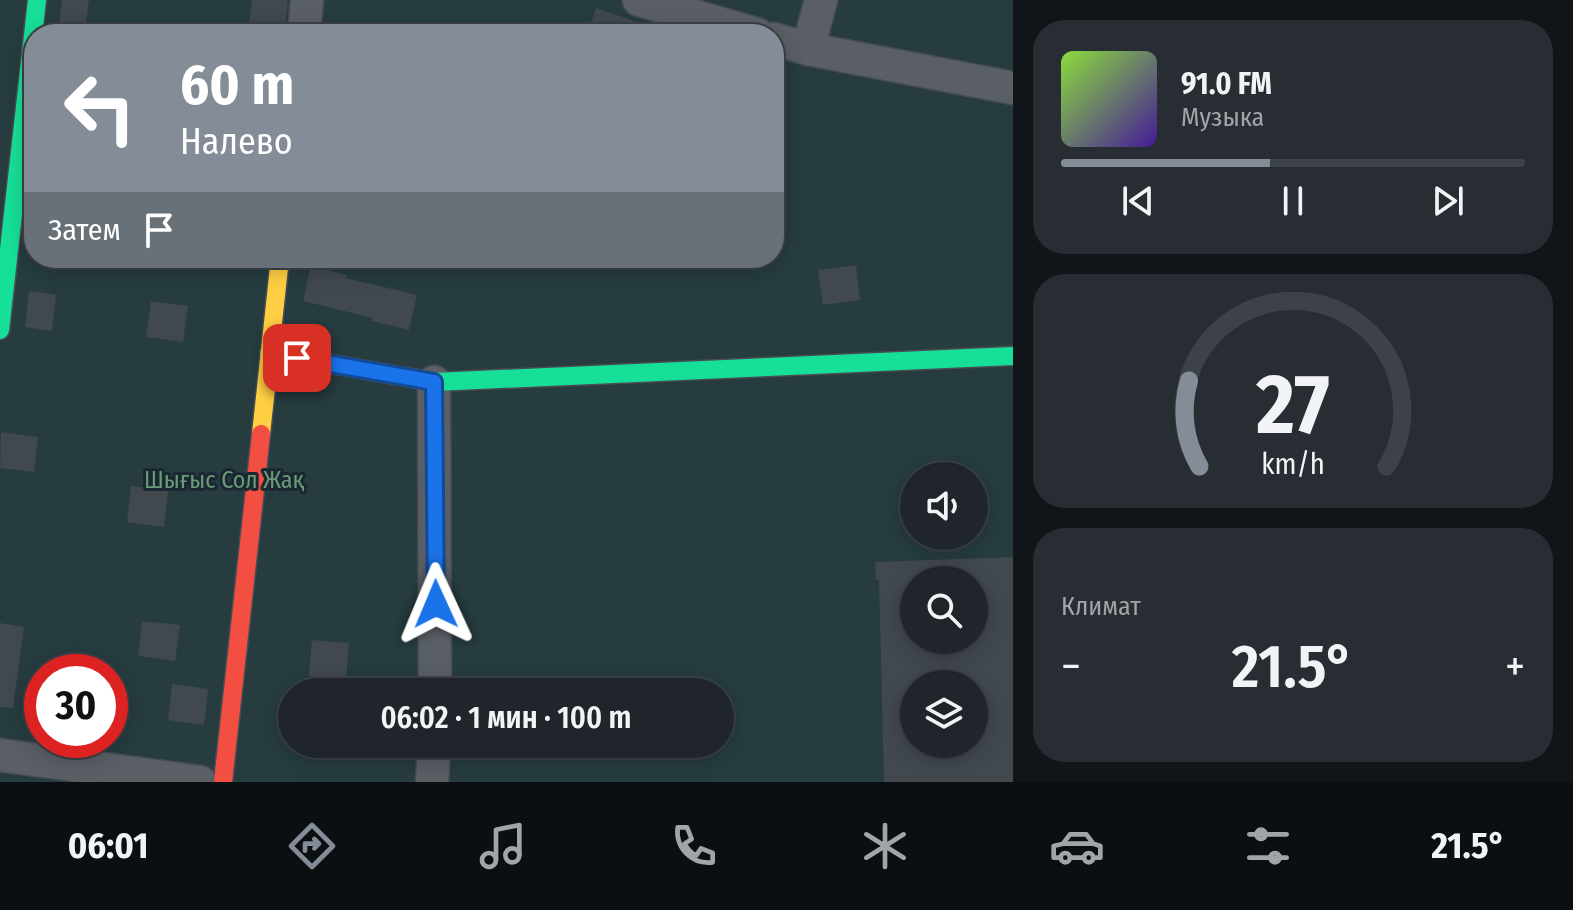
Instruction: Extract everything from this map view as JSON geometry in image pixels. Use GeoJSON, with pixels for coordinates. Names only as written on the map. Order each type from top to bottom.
{"type":"FeatureCollection","features":[{"type":"Feature","properties":{"kind":"street"},"geometry":{"type":"LineString","coordinates":[[34,24],[37,0]]}},
{"type":"Feature","properties":{"kind":"street"},"geometry":{"type":"LineString","coordinates":[[305,24],[307,0]]}},
{"type":"Feature","properties":{"kind":"street"},"geometry":{"type":"LineString","coordinates":[[639,0],[722,24]]}},
{"type":"Feature","properties":{"kind":"street"},"geometry":{"type":"LineString","coordinates":[[808,49],[821,0]]}},
{"type":"Feature","properties":{"kind":"street"},"geometry":{"type":"LineString","coordinates":[[784,42],[1013,88]]}},
{"type":"Feature","properties":{"kind":"street"},"geometry":{"type":"LineString","coordinates":[[0,330],[24,116]]}},
{"type":"Feature","properties":{"kind":"street"},"geometry":{"type":"LineString","coordinates":[[223,782],[279,268]]}},
{"type":"Feature","properties":{"kind":"street"},"geometry":{"type":"LineString","coordinates":[[269,353],[434,382],[1013,356]]}},
{"type":"Feature","properties":{"kind":"street"},"geometry":{"type":"LineString","coordinates":[[434,382],[435,678]]}},
{"type":"Feature","properties":{"kind":"street"},"geometry":{"type":"LineString","coordinates":[[0,755],[200,782]]}},
{"type":"Feature","properties":{"kind":"street"},"geometry":{"type":"LineString","coordinates":[[432,782],[433,758]]}},
{"type":"Feature","properties":{"kind":"green space","name":"Шығыс Сол Жақ"},"geometry":{"type":"Polygon","coordinates":[[[0,0],[1013,0],[1013,782],[0,782],[0,0]]]}},
{"type":"Feature","properties":{"kind":"building"},"geometry":{"type":"Polygon","coordinates":[[[62,0],[89,0],[86,24],[59,24],[62,0]]]}},
{"type":"Feature","properties":{"kind":"building"},"geometry":{"type":"Polygon","coordinates":[[[252,0],[288,0],[286,24],[249,24],[252,0]]]}},
{"type":"Feature","properties":{"kind":"building"},"geometry":{"type":"Polygon","coordinates":[[[596,8],[643,24],[590,24],[596,8]]]}},
{"type":"Feature","properties":{"kind":"building"},"geometry":{"type":"Polygon","coordinates":[[[856,265],[860,300],[823,305],[818,270],[856,265]]]}},
{"type":"Feature","properties":{"kind":"building"},"geometry":{"type":"Polygon","coordinates":[[[311,268],[417,295],[409,330],[303,301],[311,268]]]}},
{"type":"Feature","properties":{"kind":"building"},"geometry":{"type":"Polygon","coordinates":[[[29,291],[56,295],[52,331],[25,327],[29,291]]]}},
{"type":"Feature","properties":{"kind":"building"},"geometry":{"type":"Polygon","coordinates":[[[151,301],[188,306],[183,342],[146,337],[151,301]]]}},
{"type":"Feature","properties":{"kind":"building"},"geometry":{"type":"Polygon","coordinates":[[[1,432],[38,437],[34,472],[0,468],[1,432]]]}},
{"type":"Feature","properties":{"kind":"building"},"geometry":{"type":"Polygon","coordinates":[[[131,486],[168,491],[164,527],[127,522],[131,486]]]}},
{"type":"Feature","properties":{"kind":"building"},"geometry":{"type":"Polygon","coordinates":[[[1013,557],[1013,782],[884,782],[879,580],[876,580],[875,562],[1013,557]]]}},
{"type":"Feature","properties":{"kind":"building"},"geometry":{"type":"Polygon","coordinates":[[[142,621],[180,625],[175,661],[138,656],[142,621]]]}},
{"type":"Feature","properties":{"kind":"building"},"geometry":{"type":"Polygon","coordinates":[[[0,623],[24,627],[13,708],[0,707],[0,623]]]}},
{"type":"Feature","properties":{"kind":"building"},"geometry":{"type":"Polygon","coordinates":[[[312,640],[349,643],[346,678],[309,676],[312,640]]]}},
{"type":"Feature","properties":{"kind":"building"},"geometry":{"type":"Polygon","coordinates":[[[172,684],[208,689],[204,725],[168,720],[172,684]]]}},
{"type":"Feature","properties":{"kind":"traffic: fast"},"geometry":{"type":"LineString","coordinates":[[34,24],[37,0]]}},
{"type":"Feature","properties":{"kind":"traffic: fast"},"geometry":{"type":"LineString","coordinates":[[0,330],[24,116]]}},
{"type":"Feature","properties":{"kind":"traffic: fast"},"geometry":{"type":"LineString","coordinates":[[269,353],[434,382],[1013,356]]}},
{"type":"Feature","properties":{"kind":"traffic: slow"},"geometry":{"type":"LineString","coordinates":[[261,434],[279,268]]}},
{"type":"Feature","properties":{"kind":"traffic: jam"},"geometry":{"type":"LineString","coordinates":[[223,782],[261,434]]}},
{"type":"Feature","properties":{"kind":"route"},"geometry":{"type":"LineString","coordinates":[[297,358],[434,382],[436,604]]}}]}
